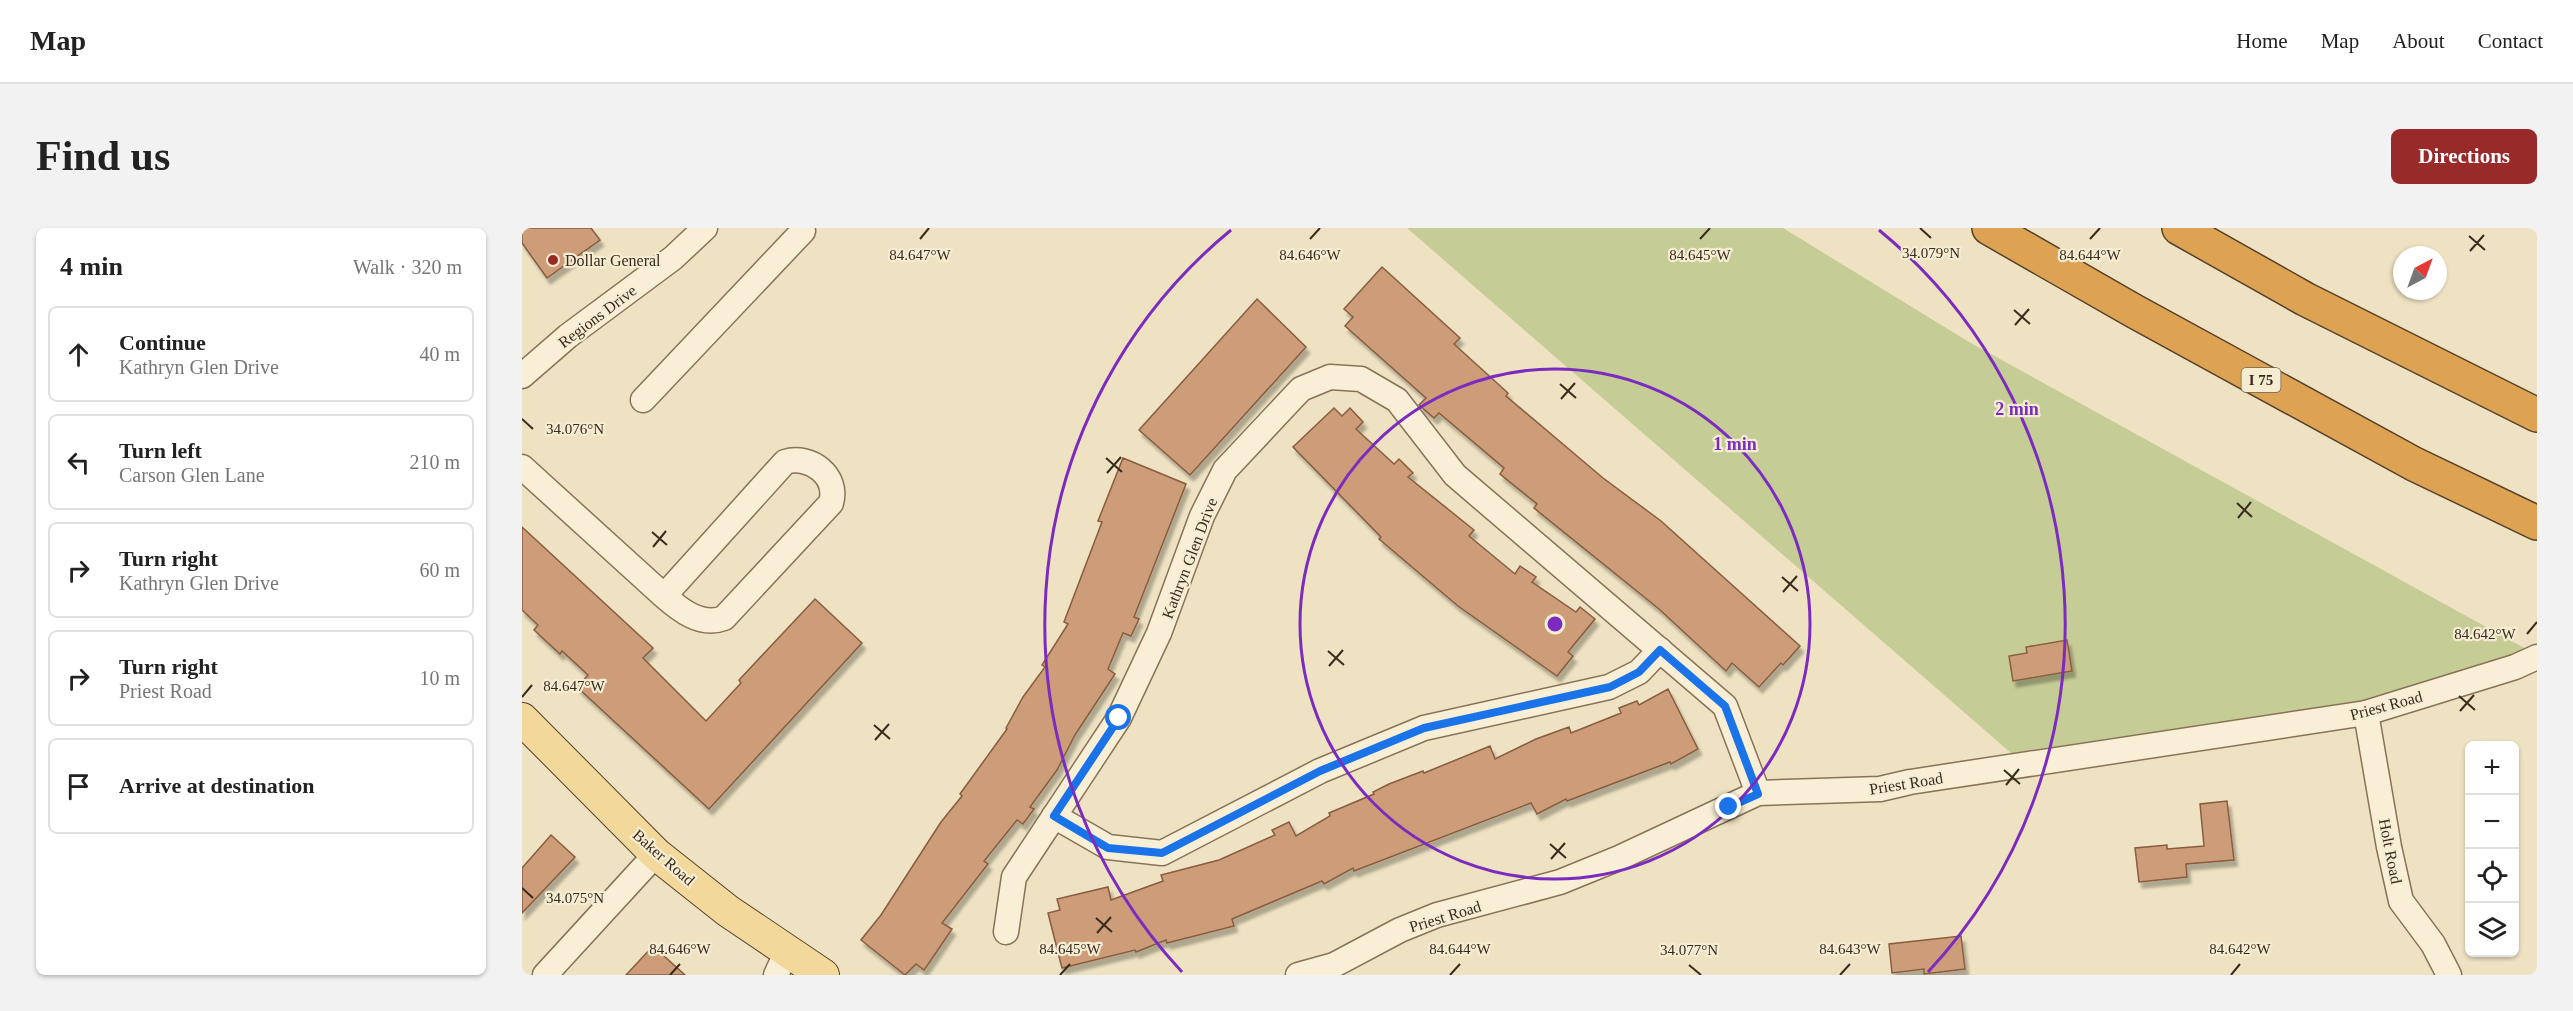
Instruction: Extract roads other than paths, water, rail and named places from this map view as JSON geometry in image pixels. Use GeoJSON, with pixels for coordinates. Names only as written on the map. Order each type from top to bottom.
{"type":"FeatureCollection","features":[{"type":"Feature","properties":{"kind":"highway","name":"I 75"},"geometry":{"type":"LineString","coordinates":[[1989,228],[2134,311],[2414,464],[2537,523]]}},
{"type":"Feature","properties":{"kind":"highway"},"geometry":{"type":"LineString","coordinates":[[2179,228],[2305,299],[2537,415]]}},
{"type":"Feature","properties":{"kind":"main road","name":"Baker Road"},"geometry":{"type":"LineString","coordinates":[[522,719],[657,854],[728,911],[781,963],[823,975]]}},
{"type":"Feature","properties":{"kind":"street","name":"Regions Drive"},"geometry":{"type":"LineString","coordinates":[[522,376],[568,336],[673,258],[705,228]]}},
{"type":"Feature","properties":{"kind":"street"},"geometry":{"type":"LineString","coordinates":[[643,400],[803,231],[801,228]]}},
{"type":"Feature","properties":{"kind":"street","name":"Kathryn Glen Drive"},"geometry":{"type":"LineString","coordinates":[[1006,932],[1014,877],[1119,718],[1159,633],[1202,516],[1225,470],[1301,389],[1330,377],[1361,379],[1397,400],[1455,475],[1725,706],[1758,794]]}},
{"type":"Feature","properties":{"kind":"street"},"geometry":{"type":"LineString","coordinates":[[522,467],[664,596],[679,609],[710,621],[724,618],[831,503],[833,496],[827,478],[815,465],[805,460],[797,458],[785,462],[664,596]]}},
{"type":"Feature","properties":{"kind":"street"},"geometry":{"type":"LineString","coordinates":[[1054,816],[1108,848],[1162,853],[1320,771],[1424,728],[1610,687],[1639,672],[1660,650]]}},
{"type":"Feature","properties":{"kind":"street","name":"Priest Road"},"geometry":{"type":"LineString","coordinates":[[1298,975],[1334,965],[1400,930],[1437,915],[1560,882],[1619,858],[1758,794],[1880,789],[1910,782],[2366,713],[2526,662]]}},
{"type":"Feature","properties":{"kind":"street","name":"Holt Road"},"geometry":{"type":"LineString","coordinates":[[2366,713],[2389,847],[2401,901],[2433,944],[2449,975]]}},
{"type":"Feature","properties":{"kind":"street"},"geometry":{"type":"LineString","coordinates":[[545,975],[657,854]]}},
{"type":"Feature","properties":{"kind":"place","name":"Dollar General"},"geometry":{"type":"Point","coordinates":[553,260]}}]}
